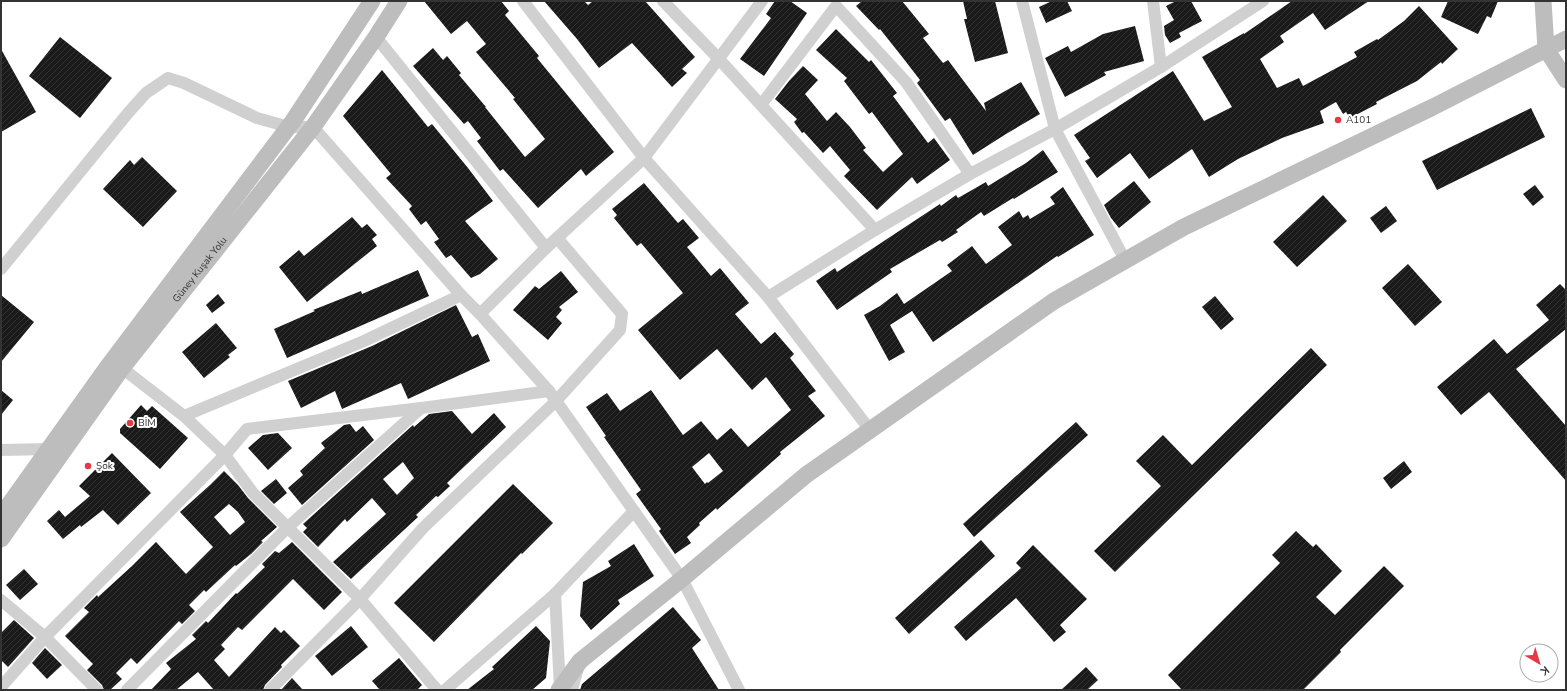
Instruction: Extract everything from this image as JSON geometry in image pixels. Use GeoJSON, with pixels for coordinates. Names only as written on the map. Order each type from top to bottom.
{"type":"FeatureCollection","features":[{"type":"Feature","properties":{"kind":"main road","name":"Güney Kuşak Yolu"},"geometry":{"type":"LineString","coordinates":[[1,539],[109,365],[289,126],[372,1]]}},
{"type":"Feature","properties":{"kind":"main road","name":"Güney Kuşak Yolu"},"geometry":{"type":"LineString","coordinates":[[1,516],[122,368],[313,127],[400,1]]}},
{"type":"Feature","properties":{"kind":"main road"},"geometry":{"type":"LineString","coordinates":[[1543,1],[1546,49],[1566,80]]}},
{"type":"Feature","properties":{"kind":"main road"},"geometry":{"type":"LineString","coordinates":[[564,689],[580,661],[806,476],[1054,301],[1184,227],[1433,107],[1566,39]]}},
{"type":"Feature","properties":{"kind":"street"},"geometry":{"type":"LineString","coordinates":[[522,1],[644,158],[768,297],[870,430]]}},
{"type":"Feature","properties":{"kind":"street"},"geometry":{"type":"LineString","coordinates":[[480,314],[546,248],[558,239],[644,158],[762,1]]}},
{"type":"Feature","properties":{"kind":"street"},"geometry":{"type":"LineString","coordinates":[[1022,1],[1055,129],[1125,260]]}},
{"type":"Feature","properties":{"kind":"street"},"geometry":{"type":"LineString","coordinates":[[1153,1],[1161,67]]}},
{"type":"Feature","properties":{"kind":"street"},"geometry":{"type":"LineString","coordinates":[[768,297],[970,174],[1055,129],[1161,67],[1263,1]]}},
{"type":"Feature","properties":{"kind":"street"},"geometry":{"type":"LineString","coordinates":[[667,2],[876,230]]}},
{"type":"Feature","properties":{"kind":"street"},"geometry":{"type":"LineString","coordinates":[[761,105],[839,4],[906,82],[970,174]]}},
{"type":"Feature","properties":{"kind":"street"},"geometry":{"type":"LineString","coordinates":[[376,37],[546,248]]}},
{"type":"Feature","properties":{"kind":"street"},"geometry":{"type":"LineString","coordinates":[[1,269],[128,113],[146,93],[168,78],[184,83],[257,118],[289,126],[313,127],[461,295],[549,391],[682,579],[739,690]]}},
{"type":"Feature","properties":{"kind":"street"},"geometry":{"type":"LineString","coordinates":[[270,690],[360,599],[423,528],[556,401],[620,330],[622,314],[558,239]]}},
{"type":"Feature","properties":{"kind":"street"},"geometry":{"type":"LineString","coordinates":[[184,416],[364,341],[461,295]]}},
{"type":"Feature","properties":{"kind":"street"},"geometry":{"type":"LineString","coordinates":[[122,368],[184,416],[225,455],[252,493],[360,599],[437,690]]}},
{"type":"Feature","properties":{"kind":"street"},"geometry":{"type":"LineString","coordinates":[[1,687],[45,637],[225,455],[246,429],[549,391]]}},
{"type":"Feature","properties":{"kind":"street"},"geometry":{"type":"LineString","coordinates":[[126,690],[287,528],[421,408]]}},
{"type":"Feature","properties":{"kind":"street"},"geometry":{"type":"LineString","coordinates":[[1,450],[55,451]]}},
{"type":"Feature","properties":{"kind":"street"},"geometry":{"type":"LineString","coordinates":[[445,690],[555,594],[634,510]]}},
{"type":"Feature","properties":{"kind":"street"},"geometry":{"type":"LineString","coordinates":[[555,594],[564,689]]}},
{"type":"Feature","properties":{"kind":"street"},"geometry":{"type":"LineString","coordinates":[[1,600],[45,637],[97,690]]}},
{"type":"Feature","properties":{"kind":"building"},"geometry":{"type":"Polygon","coordinates":[[[424,1],[501,1],[509,11],[505,15],[539,56],[537,58],[614,152],[586,176],[581,169],[538,208],[503,169],[500,171],[477,141],[481,138],[468,121],[464,124],[413,66],[433,48],[443,60],[447,56],[461,73],[459,75],[525,157],[545,139],[513,99],[515,98],[476,52],[486,44],[467,21],[451,34],[424,1]]]}},
{"type":"Feature","properties":{"kind":"building"},"geometry":{"type":"Polygon","coordinates":[[[544,1],[584,1],[588,5],[593,1],[645,1],[695,57],[682,69],[687,73],[672,87],[632,43],[599,68],[577,39],[544,1]]]}},
{"type":"Feature","properties":{"kind":"building"},"geometry":{"type":"Polygon","coordinates":[[[775,1],[790,1],[807,13],[764,76],[740,59],[771,18],[766,14],[775,1]]]}},
{"type":"Feature","properties":{"kind":"building"},"geometry":{"type":"Polygon","coordinates":[[[862,1],[902,1],[929,34],[923,38],[943,63],[948,60],[986,111],[984,103],[1021,82],[1040,114],[973,155],[950,118],[945,121],[917,83],[920,80],[903,58],[880,29],[879,30],[856,6],[862,1]]]}},
{"type":"Feature","properties":{"kind":"building"},"geometry":{"type":"Polygon","coordinates":[[[963,1],[995,1],[1008,53],[975,62],[964,19],[967,19],[963,1]]]}},
{"type":"Feature","properties":{"kind":"building"},"geometry":{"type":"Polygon","coordinates":[[[1052,1],[1067,1],[1072,11],[1046,23],[1039,7],[1052,1]]]}},
{"type":"Feature","properties":{"kind":"building"},"geometry":{"type":"Polygon","coordinates":[[[1176,1],[1191,1],[1202,21],[1179,33],[1181,37],[1170,43],[1165,35],[1164,26],[1174,20],[1166,6],[1176,1]]]}},
{"type":"Feature","properties":{"kind":"building"},"geometry":{"type":"Polygon","coordinates":[[[1292,1],[1369,1],[1325,30],[1313,13],[1280,36],[1284,42],[1260,59],[1277,88],[1299,78],[1303,86],[1357,57],[1354,52],[1377,39],[1378,40],[1404,21],[1419,6],[1458,49],[1442,64],[1441,62],[1417,81],[1376,102],[1377,104],[1350,118],[1346,112],[1343,114],[1336,102],[1320,111],[1324,123],[1282,138],[1238,159],[1209,177],[1192,149],[1149,179],[1130,153],[1097,178],[1085,161],[1090,158],[1074,135],[1173,71],[1204,121],[1232,107],[1202,57],[1244,34],[1292,1]]]}},
{"type":"Feature","properties":{"kind":"building"},"geometry":{"type":"Polygon","coordinates":[[[1448,1],[1498,1],[1491,18],[1487,16],[1478,34],[1441,17],[1448,1]]]}},
{"type":"Feature","properties":{"kind":"building"},"geometry":{"type":"Polygon","coordinates":[[[1135,26],[1144,61],[1104,72],[1106,75],[1065,97],[1045,58],[1068,46],[1071,52],[1103,34],[1135,26]]]}},
{"type":"Feature","properties":{"kind":"building"},"geometry":{"type":"Polygon","coordinates":[[[836,29],[869,62],[871,60],[897,93],[893,96],[928,143],[934,138],[950,160],[917,184],[912,177],[877,210],[844,176],[850,170],[830,146],[823,153],[804,132],[802,133],[794,122],[797,119],[775,99],[803,66],[818,80],[805,94],[827,121],[836,112],[866,148],[863,150],[883,172],[903,154],[872,112],[869,114],[844,81],[847,78],[816,50],[836,29]]]}},
{"type":"Feature","properties":{"kind":"building"},"geometry":{"type":"Polygon","coordinates":[[[60,37],[112,78],[80,118],[29,76],[60,37]]]}},
{"type":"Feature","properties":{"kind":"building"},"geometry":{"type":"Polygon","coordinates":[[[1,49],[36,112],[1,132],[1,49]]]}},
{"type":"Feature","properties":{"kind":"building"},"geometry":{"type":"Polygon","coordinates":[[[382,70],[428,127],[432,124],[493,201],[465,221],[498,259],[480,274],[471,278],[451,255],[446,258],[434,242],[439,239],[426,221],[421,225],[409,209],[412,206],[386,178],[391,174],[343,116],[382,70]]]}},
{"type":"Feature","properties":{"kind":"building"},"geometry":{"type":"Polygon","coordinates":[[[1531,108],[1545,137],[1437,190],[1422,161],[1531,108]]]}},
{"type":"Feature","properties":{"kind":"building"},"geometry":{"type":"Polygon","coordinates":[[[1043,150],[1058,172],[984,216],[981,212],[956,230],[958,232],[942,242],[940,240],[890,269],[892,272],[837,310],[816,281],[835,268],[837,272],[940,204],[941,206],[956,195],[958,198],[986,182],[988,186],[1026,163],[1043,150]]]}},
{"type":"Feature","properties":{"kind":"building"},"geometry":{"type":"Polygon","coordinates":[[[142,157],[177,191],[143,227],[103,189],[130,160],[134,165],[142,157]]]}},
{"type":"Feature","properties":{"kind":"building"},"geometry":{"type":"Polygon","coordinates":[[[1134,181],[1151,202],[1119,228],[1111,218],[1104,205],[1134,181]]]}},
{"type":"Feature","properties":{"kind":"building"},"geometry":{"type":"Polygon","coordinates":[[[644,183],[678,223],[683,219],[699,238],[687,247],[711,276],[720,268],[749,303],[735,314],[761,344],[775,332],[794,354],[790,358],[816,391],[808,396],[825,416],[780,452],[781,454],[717,510],[716,508],[699,523],[700,525],[687,537],[691,543],[675,554],[659,531],[661,529],[636,494],[641,490],[604,437],[606,436],[586,407],[607,393],[620,411],[651,390],[683,435],[701,421],[717,440],[731,428],[748,447],[791,410],[766,377],[752,390],[717,349],[680,380],[638,330],[683,293],[641,243],[637,246],[614,218],[617,215],[612,209],[644,183]],[[709,453],[692,467],[705,484],[723,471],[709,453]]]}},
{"type":"Feature","properties":{"kind":"building"},"geometry":{"type":"Polygon","coordinates":[[[1535,185],[1544,197],[1533,206],[1523,194],[1535,185]]]}},
{"type":"Feature","properties":{"kind":"building"},"geometry":{"type":"Polygon","coordinates":[[[1063,187],[1094,235],[1058,257],[1057,256],[933,342],[912,311],[890,325],[905,352],[889,361],[864,315],[880,306],[897,293],[904,304],[952,271],[947,265],[972,246],[986,264],[1012,245],[998,227],[1019,211],[1023,218],[1028,215],[1030,219],[1055,204],[1050,197],[1063,187]]]}},
{"type":"Feature","properties":{"kind":"building"},"geometry":{"type":"Polygon","coordinates":[[[1323,195],[1347,221],[1297,267],[1273,242],[1323,195]]]}},
{"type":"Feature","properties":{"kind":"building"},"geometry":{"type":"Polygon","coordinates":[[[1386,206],[1397,221],[1381,233],[1370,218],[1386,206]]]}},
{"type":"Feature","properties":{"kind":"building"},"geometry":{"type":"Polygon","coordinates":[[[352,217],[362,228],[367,224],[377,235],[372,239],[377,246],[307,302],[279,267],[299,250],[304,256],[352,217]]]}},
{"type":"Feature","properties":{"kind":"building"},"geometry":{"type":"Polygon","coordinates":[[[1408,264],[1442,302],[1415,326],[1382,288],[1408,264]]]}},
{"type":"Feature","properties":{"kind":"building"},"geometry":{"type":"Polygon","coordinates":[[[418,270],[429,296],[287,358],[274,329],[315,311],[313,310],[361,291],[362,294],[418,270]]]}},
{"type":"Feature","properties":{"kind":"building"},"geometry":{"type":"Polygon","coordinates":[[[561,271],[578,292],[559,307],[562,310],[556,317],[562,323],[548,340],[513,310],[535,286],[539,289],[561,271]]]}},
{"type":"Feature","properties":{"kind":"building"},"geometry":{"type":"Polygon","coordinates":[[[1560,284],[1566,290],[1566,329],[1516,369],[1566,426],[1566,481],[1489,392],[1461,415],[1437,387],[1494,339],[1507,354],[1549,320],[1536,305],[1560,284]]]}},
{"type":"Feature","properties":{"kind":"building"},"geometry":{"type":"Polygon","coordinates":[[[218,294],[225,303],[212,313],[206,305],[218,294]]]}},
{"type":"Feature","properties":{"kind":"building"},"geometry":{"type":"Polygon","coordinates":[[[1,295],[34,322],[1,362],[1,295]]]}},
{"type":"Feature","properties":{"kind":"building"},"geometry":{"type":"Polygon","coordinates":[[[1215,296],[1234,319],[1221,330],[1202,307],[1215,296]]]}},
{"type":"Feature","properties":{"kind":"building"},"geometry":{"type":"Polygon","coordinates":[[[456,305],[472,337],[478,334],[490,361],[408,399],[401,383],[342,409],[335,391],[301,408],[288,381],[372,346],[456,305]]]}},
{"type":"Feature","properties":{"kind":"building"},"geometry":{"type":"Polygon","coordinates":[[[216,323],[237,348],[228,355],[230,357],[204,378],[182,352],[216,323]]]}},
{"type":"Feature","properties":{"kind":"building"},"geometry":{"type":"Polygon","coordinates":[[[1311,348],[1327,365],[1115,572],[1094,551],[1161,486],[1136,461],[1163,435],[1192,465],[1311,348]]]}},
{"type":"Feature","properties":{"kind":"building"},"geometry":{"type":"Polygon","coordinates":[[[1,390],[13,400],[1,415],[1,390]]]}},
{"type":"Feature","properties":{"kind":"building"},"geometry":{"type":"Polygon","coordinates":[[[141,405],[147,411],[152,406],[188,438],[160,469],[120,433],[120,429],[141,405]]]}},
{"type":"Feature","properties":{"kind":"building"},"geometry":{"type":"Polygon","coordinates":[[[452,411],[472,434],[494,413],[506,427],[447,483],[450,486],[438,497],[436,496],[416,515],[418,517],[351,579],[333,562],[386,514],[372,498],[347,522],[345,519],[318,547],[303,532],[307,528],[303,524],[413,425],[414,427],[429,414],[452,411]],[[403,462],[383,479],[397,495],[414,478],[403,462]]]}},
{"type":"Feature","properties":{"kind":"building"},"geometry":{"type":"Polygon","coordinates":[[[1076,422],[1088,435],[974,537],[963,524],[1076,422]]]}},
{"type":"Feature","properties":{"kind":"building"},"geometry":{"type":"Polygon","coordinates":[[[350,424],[356,432],[363,426],[374,440],[302,505],[288,488],[303,475],[300,471],[325,448],[321,443],[344,425],[350,424]]]}},
{"type":"Feature","properties":{"kind":"building"},"geometry":{"type":"Polygon","coordinates":[[[278,433],[292,448],[268,470],[248,448],[263,435],[278,433]]]}},
{"type":"Feature","properties":{"kind":"building"},"geometry":{"type":"Polygon","coordinates":[[[112,453],[151,493],[118,525],[103,510],[81,527],[80,525],[63,539],[47,521],[59,510],[65,517],[90,496],[79,486],[112,453]]]}},
{"type":"Feature","properties":{"kind":"building"},"geometry":{"type":"Polygon","coordinates":[[[1404,461],[1412,472],[1391,489],[1383,478],[1404,461]]]}},
{"type":"Feature","properties":{"kind":"building"},"geometry":{"type":"Polygon","coordinates":[[[224,471],[277,527],[261,541],[263,542],[251,554],[236,566],[235,565],[206,592],[204,590],[189,605],[195,611],[182,624],[179,621],[137,664],[131,658],[116,673],[122,679],[110,690],[104,690],[102,685],[87,670],[93,664],[65,636],[89,612],[84,608],[97,595],[98,597],[132,566],[156,542],[186,574],[213,547],[180,512],[224,471]],[[229,504],[214,517],[230,535],[245,522],[238,512],[229,504]]]}},
{"type":"Feature","properties":{"kind":"building"},"geometry":{"type":"Polygon","coordinates":[[[276,479],[287,493],[274,504],[261,491],[276,479]]]}},
{"type":"Feature","properties":{"kind":"building"},"geometry":{"type":"Polygon","coordinates":[[[513,484],[553,523],[522,554],[521,553],[434,642],[394,603],[513,484]]]}},
{"type":"Feature","properties":{"kind":"building"},"geometry":{"type":"Polygon","coordinates":[[[1296,531],[1313,547],[1316,544],[1342,571],[1316,597],[1335,615],[1384,566],[1404,586],[1340,650],[1341,652],[1303,690],[1182,690],[1168,675],[1280,563],[1272,555],[1296,531]]]}},
{"type":"Feature","properties":{"kind":"building"},"geometry":{"type":"Polygon","coordinates":[[[981,540],[995,556],[909,634],[895,618],[981,540]]]}},
{"type":"Feature","properties":{"kind":"building"},"geometry":{"type":"Polygon","coordinates":[[[292,542],[342,592],[324,610],[293,579],[242,630],[238,627],[221,645],[225,649],[214,660],[229,677],[275,627],[281,633],[284,630],[300,646],[281,665],[282,667],[265,685],[263,690],[214,690],[198,672],[176,690],[151,690],[171,669],[166,663],[196,639],[192,635],[206,621],[208,623],[236,593],[237,594],[265,567],[262,564],[275,551],[279,553],[292,542]]]}},
{"type":"Feature","properties":{"kind":"building"},"geometry":{"type":"Polygon","coordinates":[[[634,544],[654,576],[618,600],[620,604],[591,630],[580,616],[583,582],[611,566],[608,561],[634,544]]]}},
{"type":"Feature","properties":{"kind":"building"},"geometry":{"type":"Polygon","coordinates":[[[1033,545],[1087,599],[1060,625],[1066,632],[1054,642],[1016,598],[966,641],[954,627],[1021,568],[1016,563],[1033,545]]]}},
{"type":"Feature","properties":{"kind":"building"},"geometry":{"type":"Polygon","coordinates":[[[24,569],[38,584],[20,600],[6,585],[24,569]]]}},
{"type":"Feature","properties":{"kind":"building"},"geometry":{"type":"Polygon","coordinates":[[[673,607],[701,640],[692,648],[719,690],[580,690],[582,684],[673,607]]]}},
{"type":"Feature","properties":{"kind":"building"},"geometry":{"type":"Polygon","coordinates":[[[14,620],[34,638],[8,667],[1,660],[1,633],[14,620]]]}},
{"type":"Feature","properties":{"kind":"building"},"geometry":{"type":"Polygon","coordinates":[[[351,626],[368,647],[332,676],[315,656],[351,626]]]}},
{"type":"Feature","properties":{"kind":"building"},"geometry":{"type":"Polygon","coordinates":[[[536,626],[550,641],[546,678],[532,690],[467,690],[494,669],[492,667],[536,626]]]}},
{"type":"Feature","properties":{"kind":"building"},"geometry":{"type":"Polygon","coordinates":[[[45,648],[62,665],[47,679],[32,663],[45,648]]]}},
{"type":"Feature","properties":{"kind":"building"},"geometry":{"type":"Polygon","coordinates":[[[399,658],[422,685],[417,690],[380,690],[372,681],[399,658]]]}},
{"type":"Feature","properties":{"kind":"building"},"geometry":{"type":"Polygon","coordinates":[[[1086,667],[1098,680],[1087,690],[1061,690],[1086,667]]]}},
{"type":"Feature","properties":{"kind":"building"},"geometry":{"type":"Polygon","coordinates":[[[292,678],[303,690],[281,690],[292,678]]]}},
{"type":"Feature","properties":{"kind":"place","name":"A101"},"geometry":{"type":"Point","coordinates":[1338,120]}},
{"type":"Feature","properties":{"kind":"place","name":"BİM"},"geometry":{"type":"Point","coordinates":[130,423]}},
{"type":"Feature","properties":{"kind":"place","name":"Şok"},"geometry":{"type":"Point","coordinates":[88,466]}}]}
